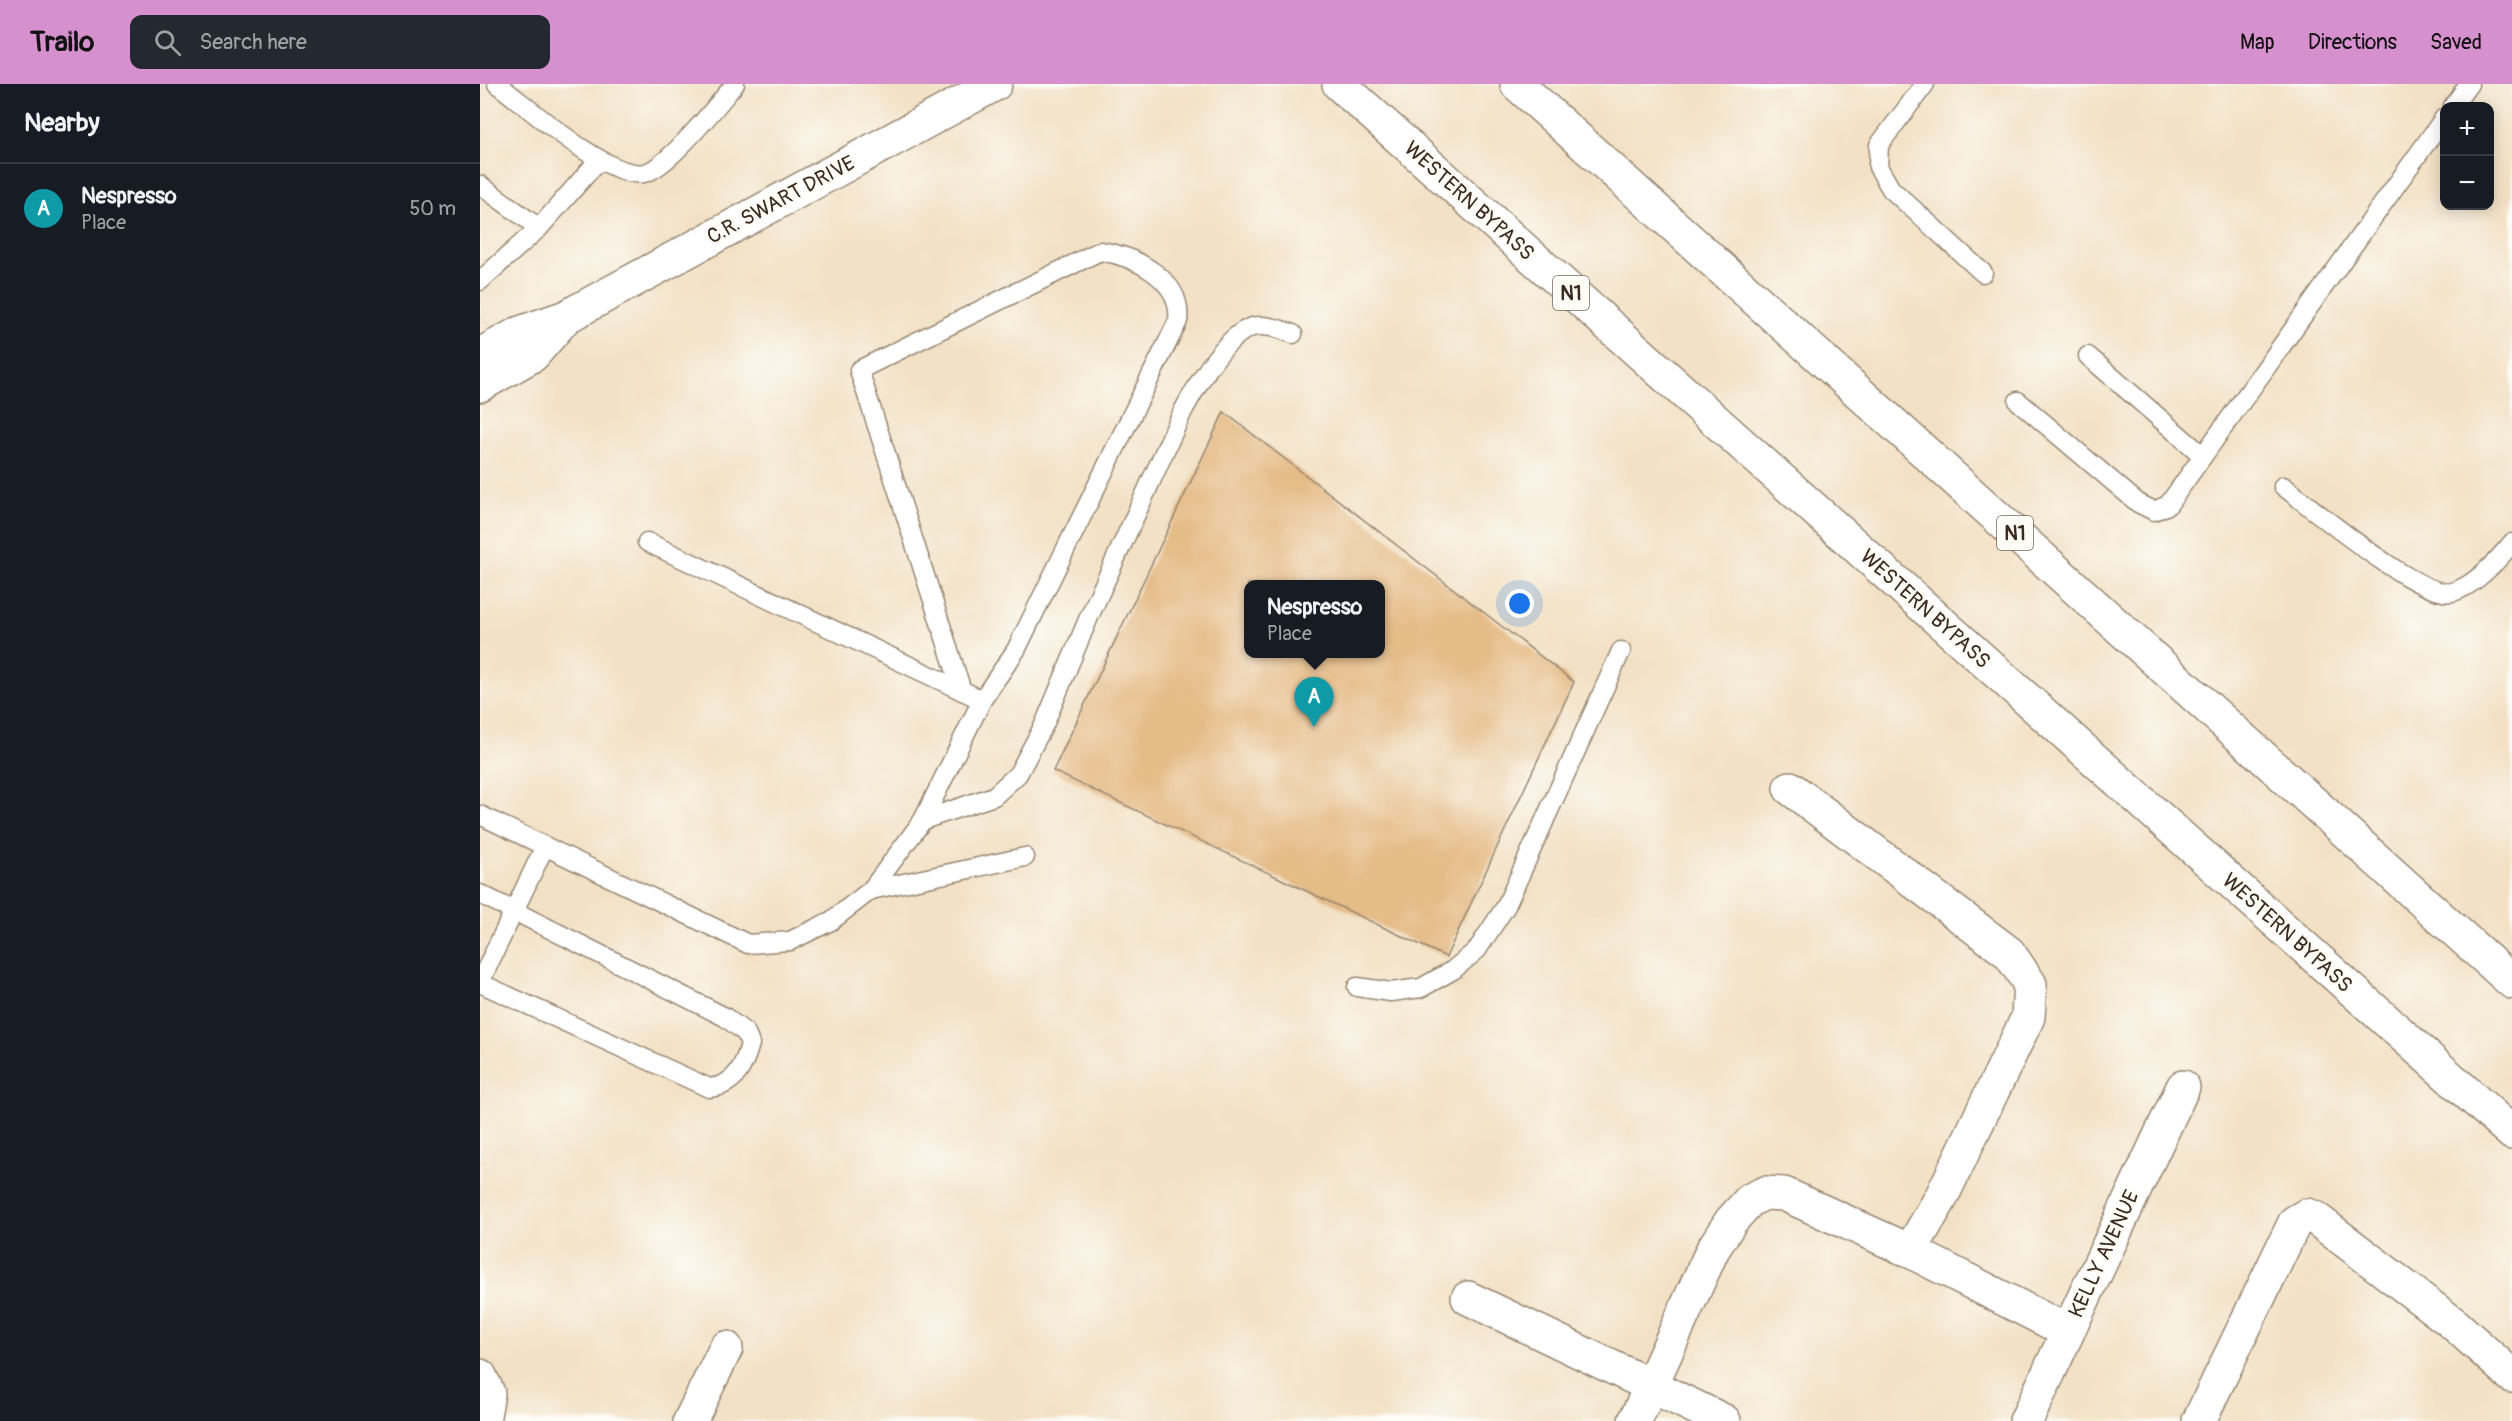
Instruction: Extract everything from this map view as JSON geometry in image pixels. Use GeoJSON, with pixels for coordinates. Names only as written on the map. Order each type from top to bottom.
{"type":"FeatureCollection","features":[{"type":"Feature","properties":{"kind":"main road","name":"C.R. SWART DRIVE"},"geometry":{"type":"LineString","coordinates":[[480,355],[520,333],[566,317],[995,84]]}},
{"type":"Feature","properties":{"kind":"main road","name":"N1"},"geometry":{"type":"LineString","coordinates":[[1517,84],[2512,982]]}},
{"type":"Feature","properties":{"kind":"main road","name":"WESTERN BYPASS"},"geometry":{"type":"LineString","coordinates":[[1350,94],[2512,1133]]}},
{"type":"Feature","properties":{"kind":"main road","name":"C.R. SWART DRIVE"},"geometry":{"type":"LineString","coordinates":[[480,385],[533,355],[566,317]]}},
{"type":"Feature","properties":{"kind":"main road"},"geometry":{"type":"LineString","coordinates":[[1790,788],[2009,952],[2030,984],[2028,1017],[2009,1061],[1941,1198],[1910,1251]]}},
{"type":"Feature","properties":{"kind":"main road","name":"KELLY AVENUE"},"geometry":{"type":"LineString","coordinates":[[2026,1421],[2183,1087]]}},
{"type":"Feature","properties":{"kind":"main road"},"geometry":{"type":"LineString","coordinates":[[1635,1421],[1713,1249],[1731,1221],[1750,1200],[1765,1193],[1784,1194],[1910,1251],[2067,1330]]}},
{"type":"Feature","properties":{"kind":"main road"},"geometry":{"type":"LineString","coordinates":[[2199,1421],[2295,1222],[2307,1215],[2315,1218],[2454,1324],[2512,1376]]}},
{"type":"Feature","properties":{"kind":"main road"},"geometry":{"type":"LineString","coordinates":[[1468,1298],[1724,1421]]}},
{"type":"Feature","properties":{"kind":"main road"},"geometry":{"type":"LineString","coordinates":[[690,1421],[726,1348]]}},
{"type":"Feature","properties":{"kind":"main road"},"geometry":{"type":"LineString","coordinates":[[480,1376],[488,1393],[483,1421]]}},
{"type":"Feature","properties":{"kind":"lane"},"geometry":{"type":"LineString","coordinates":[[497,84],[598,161],[623,173],[645,173],[673,154],[735,84]]}},
{"type":"Feature","properties":{"kind":"lane"},"geometry":{"type":"LineString","coordinates":[[1925,84],[1879,145],[1878,167],[1891,189],[1983,273]]}},
{"type":"Feature","properties":{"kind":"lane"},"geometry":{"type":"LineString","coordinates":[[2456,102],[2469,84]]}},
{"type":"Feature","properties":{"kind":"lane"},"geometry":{"type":"LineString","coordinates":[[2018,401],[2138,503],[2154,511],[2168,505],[2440,125]]}},
{"type":"Feature","properties":{"kind":"lane"},"geometry":{"type":"LineString","coordinates":[[480,281],[539,228],[598,161]]}},
{"type":"Feature","properties":{"kind":"lane"},"geometry":{"type":"LineString","coordinates":[[480,185],[539,228]]}},
{"type":"Feature","properties":{"kind":"lane"},"geometry":{"type":"LineString","coordinates":[[480,815],[748,944],[790,941],[831,921],[871,890],[923,820],[982,700],[1016,650],[1178,321],[1180,309],[1163,280],[1144,265],[1122,254],[1100,250],[860,370],[962,691]]}},
{"type":"Feature","properties":{"kind":"lane"},"geometry":{"type":"LineString","coordinates":[[923,820],[994,796],[1018,774],[1044,724],[1089,617],[1183,411],[1201,380],[1227,346],[1248,329],[1273,327],[1293,334]]}},
{"type":"Feature","properties":{"kind":"lane"},"geometry":{"type":"LineString","coordinates":[[2088,356],[2203,456]]}},
{"type":"Feature","properties":{"kind":"lane"},"geometry":{"type":"LineString","coordinates":[[2283,486],[2385,563],[2433,590],[2451,593],[2474,580],[2496,563],[2512,543]]}},
{"type":"Feature","properties":{"kind":"lane"},"geometry":{"type":"LineString","coordinates":[[647,542],[982,700]]}},
{"type":"Feature","properties":{"kind":"lane"},"geometry":{"type":"LineString","coordinates":[[1357,987],[1391,992],[1421,988],[1453,970],[1477,950],[1506,906],[1621,651]]}},
{"type":"Feature","properties":{"kind":"lane"},"geometry":{"type":"LineString","coordinates":[[480,894],[514,912],[725,1017],[746,1033],[750,1044],[734,1079],[723,1087],[709,1088],[480,983],[514,912],[546,846]]}},
{"type":"Feature","properties":{"kind":"lane"},"geometry":{"type":"LineString","coordinates":[[871,890],[1024,857]]}},
{"type":"Feature","properties":{"kind":"building"},"geometry":{"type":"Polygon","coordinates":[[[1224,412],[1574,682],[1446,957],[1053,771],[1224,412]]]}},
{"type":"Feature","properties":{"kind":"place","name":"Nespresso"},"geometry":{"type":"Point","coordinates":[1314,727]}}]}
